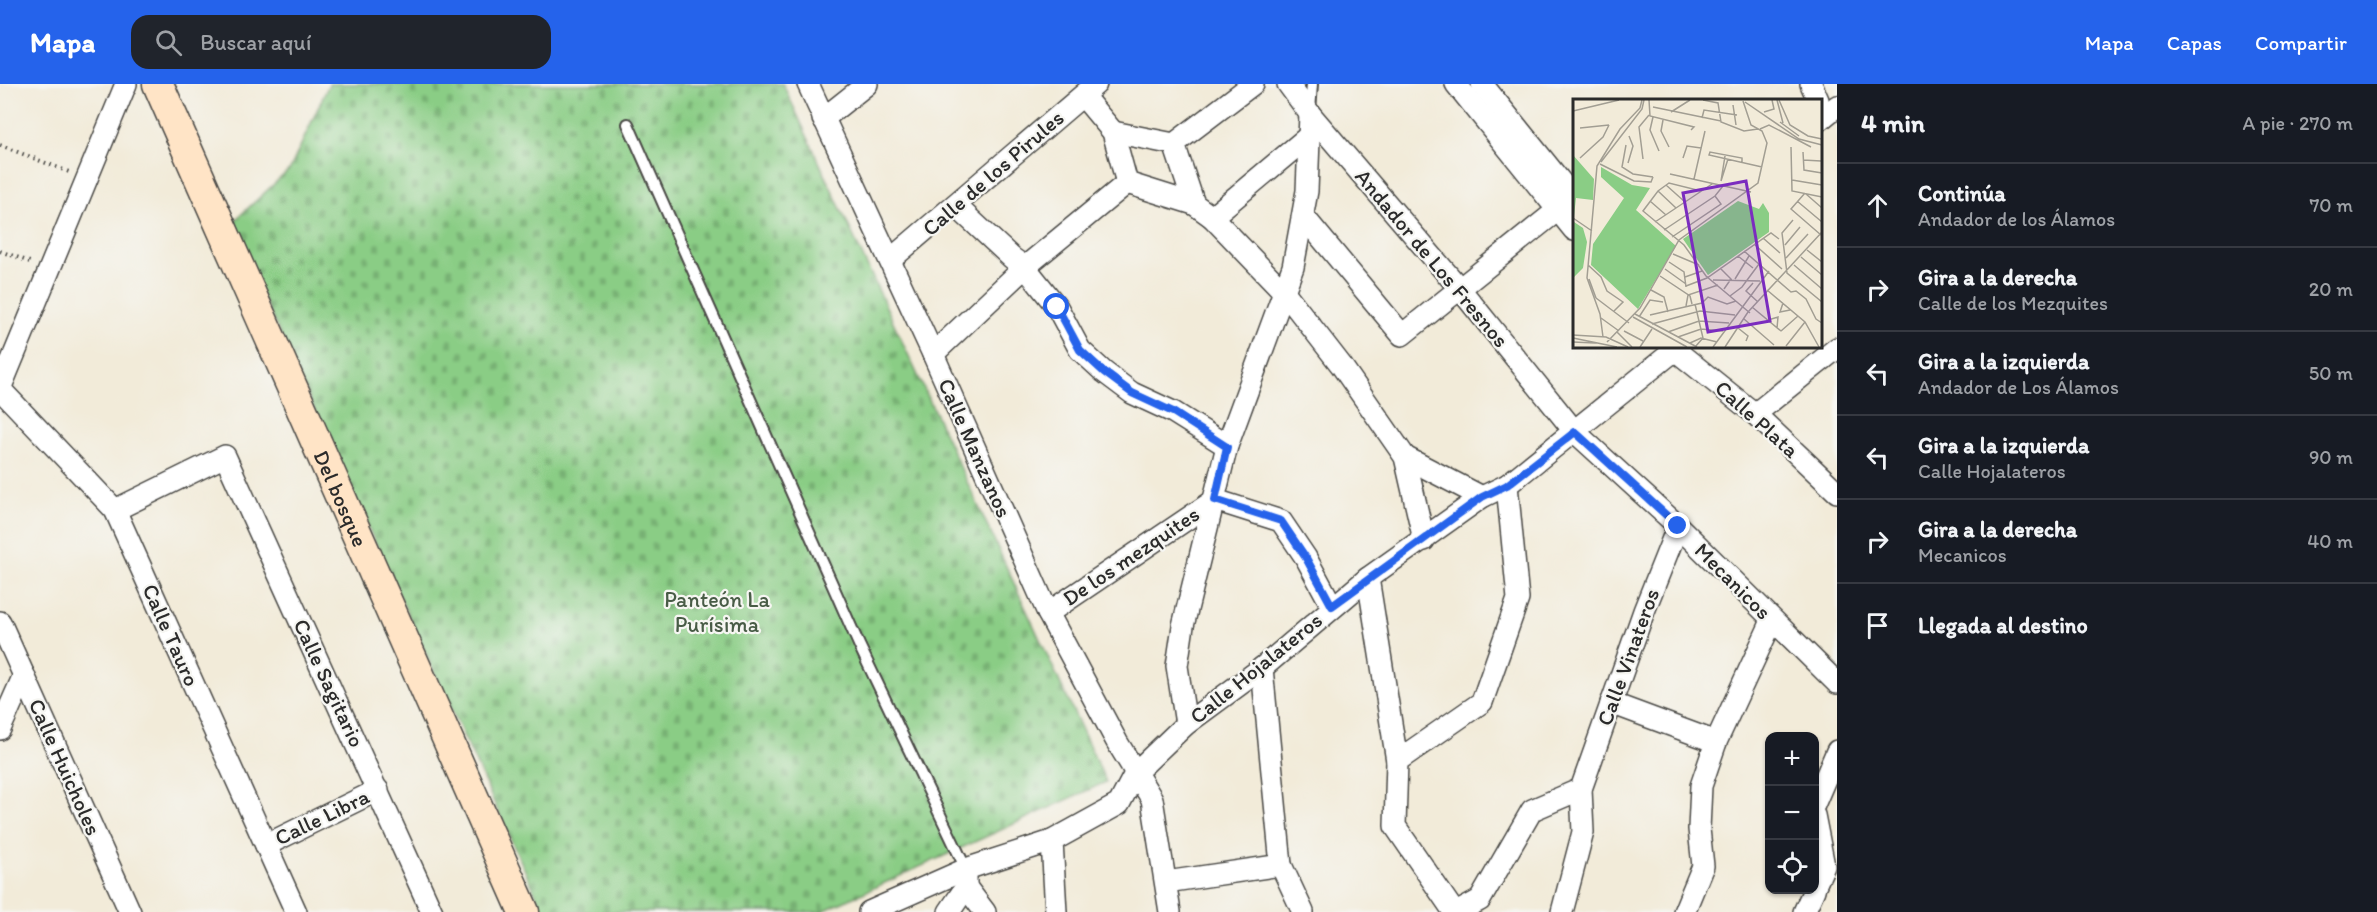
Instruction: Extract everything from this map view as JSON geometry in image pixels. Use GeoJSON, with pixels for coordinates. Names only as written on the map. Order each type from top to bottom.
{"type":"FeatureCollection","features":[{"type":"Feature","properties":{"kind":"main road","name":"Del bosque"},"geometry":{"type":"LineString","coordinates":[[158,84],[524,912]]}},
{"type":"Feature","properties":{"kind":"street"},"geometry":{"type":"LineString","coordinates":[[0,389],[126,84]]}},
{"type":"Feature","properties":{"kind":"street","name":"Calle Manzanos"},"geometry":{"type":"LineString","coordinates":[[808,84],[933,354],[1048,613],[1117,742],[1152,799],[1170,912]]}},
{"type":"Feature","properties":{"kind":"street"},"geometry":{"type":"LineString","coordinates":[[823,119],[867,84]]}},
{"type":"Feature","properties":{"kind":"street"},"geometry":{"type":"LineString","coordinates":[[1113,132],[1174,144],[1253,84]]}},
{"type":"Feature","properties":{"kind":"street","name":"Andador de Los Fresnos"},"geometry":{"type":"LineString","coordinates":[[1288,84],[1310,124],[1460,289],[1575,432]]}},
{"type":"Feature","properties":{"kind":"street"},"geometry":{"type":"LineString","coordinates":[[1456,84],[1569,202]]}},
{"type":"Feature","properties":{"kind":"street"},"geometry":{"type":"LineString","coordinates":[[1482,84],[1569,202],[1573,221]]}},
{"type":"Feature","properties":{"kind":"street"},"geometry":{"type":"LineString","coordinates":[[1811,84],[1818,99]]}},
{"type":"Feature","properties":{"kind":"street"},"geometry":{"type":"LineString","coordinates":[[1089,90],[1113,132],[1127,183]]}},
{"type":"Feature","properties":{"kind":"street","name":"Calle de los Pirules"},"geometry":{"type":"LineString","coordinates":[[890,260],[956,206],[1089,90]]}},
{"type":"Feature","properties":{"kind":"street"},"geometry":{"type":"LineString","coordinates":[[1186,724],[1178,666],[1183,626],[1227,447],[1285,293],[1304,217],[1310,124]]}},
{"type":"Feature","properties":{"kind":"street"},"geometry":{"type":"LineString","coordinates":[[1212,217],[1310,124]]}},
{"type":"Feature","properties":{"kind":"street"},"geometry":{"type":"LineString","coordinates":[[1174,144],[1194,204]]}},
{"type":"Feature","properties":{"kind":"street"},"geometry":{"type":"LineString","coordinates":[[1127,183],[1194,204],[1212,217],[1285,293],[1341,365],[1405,457],[1424,540]]}},
{"type":"Feature","properties":{"kind":"street"},"geometry":{"type":"LineString","coordinates":[[933,354],[1026,267],[1127,183]]}},
{"type":"Feature","properties":{"kind":"street"},"geometry":{"type":"LineString","coordinates":[[1304,217],[1402,335],[1569,202]]}},
{"type":"Feature","properties":{"kind":"street"},"geometry":{"type":"LineString","coordinates":[[956,206],[1012,258],[1026,267],[1057,307],[1080,350],[1104,372],[1132,393],[1173,412],[1227,447]]}},
{"type":"Feature","properties":{"kind":"street","name":"Calle Hojalateros"},"geometry":{"type":"LineString","coordinates":[[869,912],[895,907],[1052,841],[1119,804],[1136,772],[1186,724],[1262,668],[1332,606],[1368,578],[1482,497],[1507,485],[1575,432],[1675,348]]}},
{"type":"Feature","properties":{"kind":"street","name":"Calle Plata"},"geometry":{"type":"LineString","coordinates":[[1675,348],[1755,414],[1837,492]]}},
{"type":"Feature","properties":{"kind":"street"},"geometry":{"type":"LineString","coordinates":[[1697,348],[1702,371]]}},
{"type":"Feature","properties":{"kind":"street"},"geometry":{"type":"LineString","coordinates":[[1755,414],[1837,348]]}},
{"type":"Feature","properties":{"kind":"street","name":"Calle Tauro"},"geometry":{"type":"LineString","coordinates":[[0,389],[115,510],[296,912]]}},
{"type":"Feature","properties":{"kind":"street","name":"Mecanicos"},"geometry":{"type":"LineString","coordinates":[[1575,432],[1678,526],[1837,683]]}},
{"type":"Feature","properties":{"kind":"street","name":"Calle Sagitario"},"geometry":{"type":"LineString","coordinates":[[115,510],[225,456],[432,912]]}},
{"type":"Feature","properties":{"kind":"street"},"geometry":{"type":"LineString","coordinates":[[1405,457],[1482,497]]}},
{"type":"Feature","properties":{"kind":"street"},"geometry":{"type":"LineString","coordinates":[[1398,761],[1482,702],[1518,599],[1507,485]]}},
{"type":"Feature","properties":{"kind":"street"},"geometry":{"type":"LineString","coordinates":[[1215,500],[1281,521],[1306,558],[1332,606]]}},
{"type":"Feature","properties":{"kind":"street","name":"De los mezquites"},"geometry":{"type":"LineString","coordinates":[[1048,613],[1215,500]]}},
{"type":"Feature","properties":{"kind":"street","name":"Calle Vinateros"},"geometry":{"type":"LineString","coordinates":[[1562,912],[1583,832],[1581,789],[1644,611],[1678,526]]}},
{"type":"Feature","properties":{"kind":"street"},"geometry":{"type":"LineString","coordinates":[[1368,578],[1398,761],[1395,826],[1456,912],[1480,900],[1532,810],[1581,789]]}},
{"type":"Feature","properties":{"kind":"street"},"geometry":{"type":"LineString","coordinates":[[1684,912],[1703,866],[1699,830],[1701,786],[1716,742],[1772,621]]}},
{"type":"Feature","properties":{"kind":"street","name":"Calle Huicholes"},"geometry":{"type":"LineString","coordinates":[[0,622],[127,911]]}},
{"type":"Feature","properties":{"kind":"street"},"geometry":{"type":"LineString","coordinates":[[1262,668],[1281,865],[1303,912]]}},
{"type":"Feature","properties":{"kind":"street"},"geometry":{"type":"LineString","coordinates":[[0,729],[24,675]]}},
{"type":"Feature","properties":{"kind":"street"},"geometry":{"type":"LineString","coordinates":[[1611,703],[1716,742]]}},
{"type":"Feature","properties":{"kind":"street"},"geometry":{"type":"LineString","coordinates":[[1819,795],[1837,751]]}},
{"type":"Feature","properties":{"kind":"street","name":"Calle Libra"},"geometry":{"type":"LineString","coordinates":[[266,845],[378,790]]}},
{"type":"Feature","properties":{"kind":"street"},"geometry":{"type":"LineString","coordinates":[[1819,838],[1824,866],[1819,878]]}},
{"type":"Feature","properties":{"kind":"street"},"geometry":{"type":"LineString","coordinates":[[1052,841],[1056,912]]}},
{"type":"Feature","properties":{"kind":"street"},"geometry":{"type":"LineString","coordinates":[[1166,882],[1281,865]]}},
{"type":"Feature","properties":{"kind":"street"},"geometry":{"type":"LineString","coordinates":[[949,912],[966,878]]}},
{"type":"Feature","properties":{"kind":"street"},"geometry":{"type":"LineString","coordinates":[[966,878],[985,912]]}},
{"type":"Feature","properties":{"kind":"street"},"geometry":{"type":"LineString","coordinates":[[1804,912],[1812,894]]}},
{"type":"Feature","properties":{"kind":"lane"},"geometry":{"type":"LineString","coordinates":[[1310,124],[1312,84]]}},
{"type":"Feature","properties":{"kind":"lane"},"geometry":{"type":"LineString","coordinates":[[628,124],[860,647],[966,878]]}},
{"type":"Feature","properties":{"kind":"path"},"geometry":{"type":"LineString","coordinates":[[0,145],[87,179]]}},
{"type":"Feature","properties":{"kind":"path"},"geometry":{"type":"LineString","coordinates":[[0,251],[50,270]]}},
{"type":"Feature","properties":{"kind":"green space","name":"Panteón La Purísima"},"geometry":{"type":"Polygon","coordinates":[[[329,84],[783,84],[1106,782],[821,912],[544,912],[230,225],[290,169],[329,84]]]}},
{"type":"Feature","properties":{"kind":"route"},"geometry":{"type":"LineString","coordinates":[[1057,307],[1080,350],[1104,372],[1132,393],[1173,412],[1227,447],[1215,500],[1281,521],[1306,558],[1332,606],[1482,497],[1507,485],[1575,432],[1678,526]]}}]}
